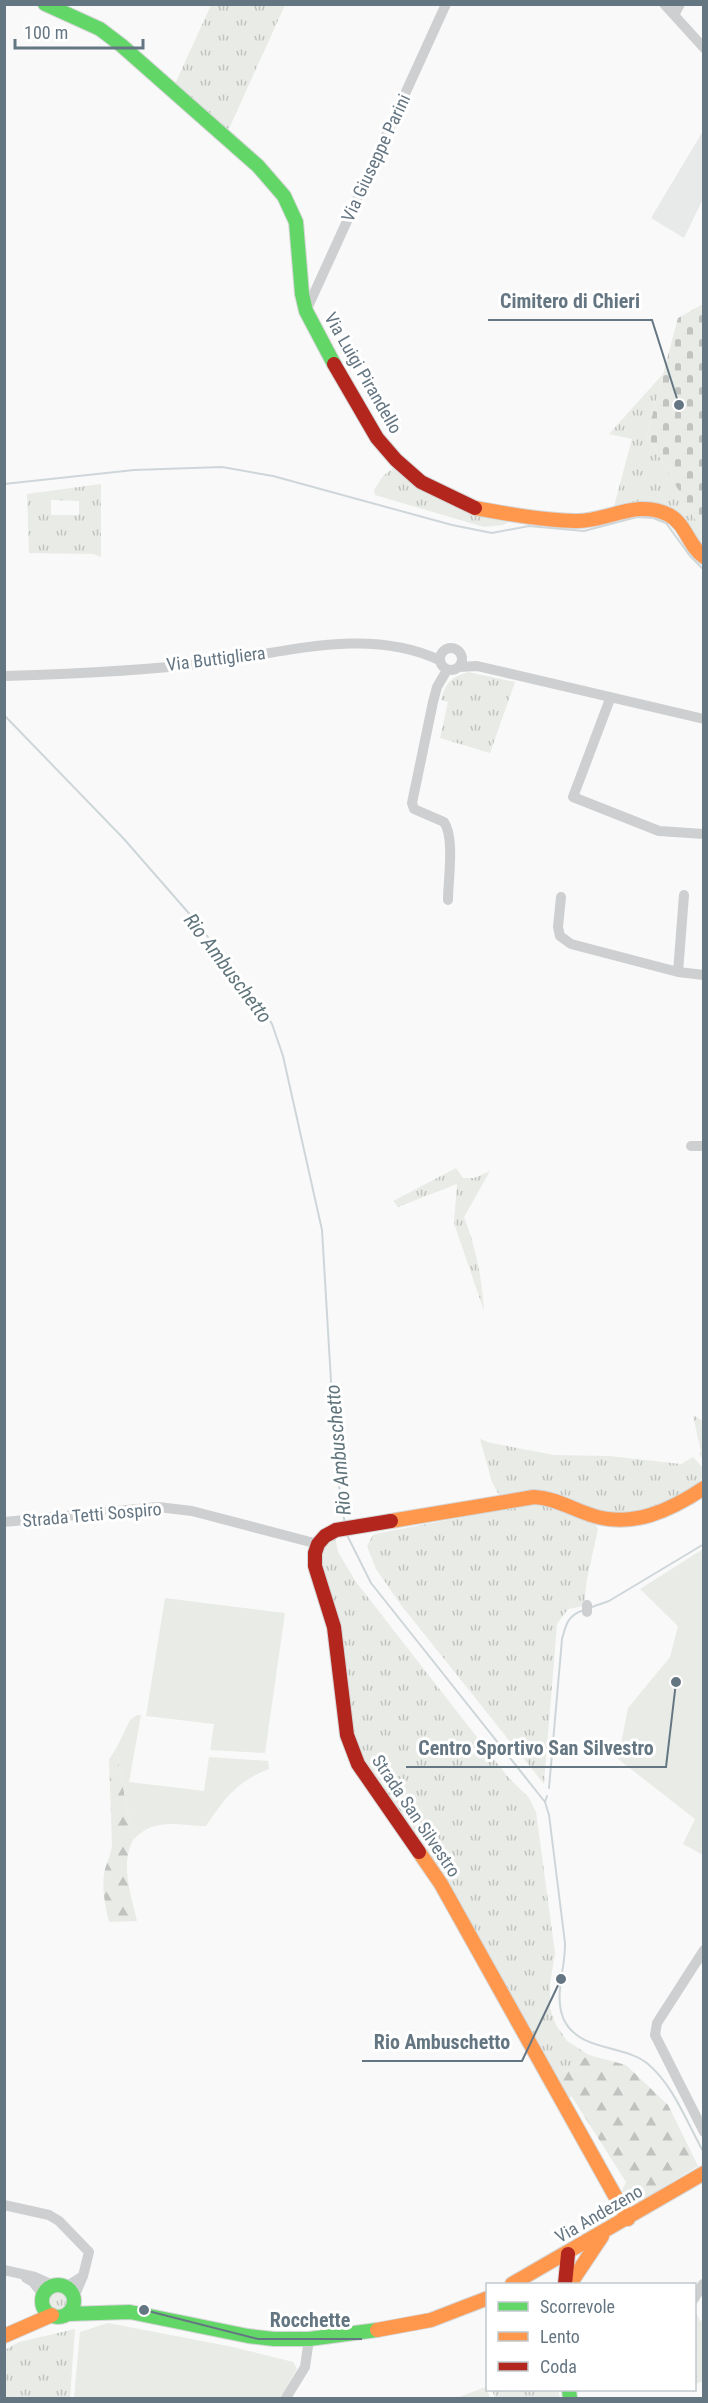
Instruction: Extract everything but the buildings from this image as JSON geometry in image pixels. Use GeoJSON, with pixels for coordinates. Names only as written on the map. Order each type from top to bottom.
{"type":"FeatureCollection","features":[{"type":"Feature","properties":{"kind":"street","name":"Via Luigi Pirandello"},"geometry":{"type":"LineString","coordinates":[[45,4],[100,29],[121,45],[258,166],[284,196],[296,222],[306,311],[317,335],[377,438],[396,460],[421,482],[470,507],[522,517],[578,521],[639,508],[656,511],[669,515],[677,521],[698,553],[704,556]]}},
{"type":"Feature","properties":{"kind":"street","name":"Via Giuseppe Parini"},"geometry":{"type":"LineString","coordinates":[[306,311],[446,4]]}},
{"type":"Feature","properties":{"kind":"street"},"geometry":{"type":"LineString","coordinates":[[664,4],[704,48]]}},
{"type":"Feature","properties":{"kind":"street"},"geometry":{"type":"LineString","coordinates":[[674,15],[680,4]]}},
{"type":"Feature","properties":{"kind":"street","name":"Via Buttigliera"},"geometry":{"type":"LineString","coordinates":[[4,676],[214,662],[291,648],[328,645],[382,646],[441,656]]}},
{"type":"Feature","properties":{"kind":"street"},"geometry":{"type":"LineString","coordinates":[[447,648],[453,648],[459,651],[460,662],[453,670],[447,670],[442,666],[441,656],[447,648]]}},
{"type":"Feature","properties":{"kind":"street"},"geometry":{"type":"LineString","coordinates":[[460,662],[609,699],[704,719]]}},
{"type":"Feature","properties":{"kind":"street"},"geometry":{"type":"LineString","coordinates":[[447,670],[437,687],[433,702],[412,803],[414,810],[444,822],[447,826],[449,839],[448,900]]}},
{"type":"Feature","properties":{"kind":"street"},"geometry":{"type":"LineString","coordinates":[[609,699],[573,797],[658,831],[704,834]]}},
{"type":"Feature","properties":{"kind":"street"},"geometry":{"type":"LineString","coordinates":[[678,972],[684,895]]}},
{"type":"Feature","properties":{"kind":"street"},"geometry":{"type":"LineString","coordinates":[[561,897],[558,927],[560,936],[571,944],[678,972],[704,975]]}},
{"type":"Feature","properties":{"kind":"street"},"geometry":{"type":"LineString","coordinates":[[691,1146],[704,1146]]}},
{"type":"Feature","properties":{"kind":"street"},"geometry":{"type":"LineString","coordinates":[[318,1544],[325,1536],[336,1530],[534,1497],[552,1499],[604,1519],[641,1518],[667,1509],[704,1488]]}},
{"type":"Feature","properties":{"kind":"street","name":"Strada Tetti Sospiro"},"geometry":{"type":"LineString","coordinates":[[4,1522],[158,1507],[192,1511],[318,1544]]}},
{"type":"Feature","properties":{"kind":"street","name":"Strada San Silvestro"},"geometry":{"type":"LineString","coordinates":[[318,1544],[315,1566],[334,1627],[347,1735],[358,1764],[441,1884],[628,2219]]}},
{"type":"Feature","properties":{"kind":"street"},"geometry":{"type":"LineString","coordinates":[[704,1950],[657,2023],[655,2035],[704,2132]]}},
{"type":"Feature","properties":{"kind":"street","name":"Via Andezeno"},"geometry":{"type":"LineString","coordinates":[[514,2283],[604,2233],[704,2173]]}},
{"type":"Feature","properties":{"kind":"street"},"geometry":{"type":"LineString","coordinates":[[4,2205],[49,2215],[59,2221],[89,2252],[83,2276],[67,2297],[60,2316],[52,2315],[4,2336]]}},
{"type":"Feature","properties":{"kind":"street"},"geometry":{"type":"LineString","coordinates":[[569,2280],[604,2233]]}},
{"type":"Feature","properties":{"kind":"street"},"geometry":{"type":"LineString","coordinates":[[569,2280],[571,2252]]}},
{"type":"Feature","properties":{"kind":"street"},"geometry":{"type":"LineString","coordinates":[[541,2268],[552,2270],[569,2280]]}},
{"type":"Feature","properties":{"kind":"street"},"geometry":{"type":"LineString","coordinates":[[8,2271],[35,2277],[67,2297]]}},
{"type":"Feature","properties":{"kind":"street"},"geometry":{"type":"LineString","coordinates":[[8,2271],[33,2282],[43,2299],[45,2309],[52,2315]]}},
{"type":"Feature","properties":{"kind":"street"},"geometry":{"type":"LineString","coordinates":[[21,2327],[48,2289],[98,2312],[130,2312],[257,2337],[309,2339],[367,2333],[431,2320],[486,2299]]}},
{"type":"Feature","properties":{"kind":"street"},"geometry":{"type":"LineString","coordinates":[[286,2398],[305,2367],[309,2339]]}},
{"type":"Feature","properties":{"kind":"shaded area"},"geometry":{"type":"Polygon","coordinates":[[[703,131],[703,199],[684,238],[651,218],[703,131]]]}},
{"type":"Feature","properties":{"kind":"green space"},"geometry":{"type":"Polygon","coordinates":[[[211,5],[285,5],[227,133],[175,84],[211,5]]]}},
{"type":"Feature","properties":{"kind":"green space"},"geometry":{"type":"Polygon","coordinates":[[[703,304],[703,533],[647,435],[678,318],[703,304]]]}},
{"type":"Feature","properties":{"kind":"green space"},"geometry":{"type":"Polygon","coordinates":[[[663,374],[647,435],[703,533],[703,555],[682,521],[613,510],[632,439],[609,434],[663,374]]]}},
{"type":"Feature","properties":{"kind":"green space"},"geometry":{"type":"Polygon","coordinates":[[[397,465],[405,472],[515,519],[503,525],[484,527],[375,495],[374,490],[383,476],[397,465]]]}},
{"type":"Feature","properties":{"kind":"green space"},"geometry":{"type":"Polygon","coordinates":[[[101,484],[101,557],[93,554],[29,553],[27,494],[101,484]],[[51,500],[51,515],[79,515],[79,501],[51,500]]]}},
{"type":"Feature","properties":{"kind":"green space"},"geometry":{"type":"Polygon","coordinates":[[[468,672],[515,682],[490,753],[440,738],[448,702],[441,700],[445,689],[453,679],[468,672]]]}},
{"type":"Feature","properties":{"kind":"green space"},"geometry":{"type":"Polygon","coordinates":[[[456,1168],[463,1178],[474,1178],[490,1171],[464,1217],[478,1263],[484,1311],[454,1223],[457,1184],[398,1207],[393,1201],[456,1168]]]}},
{"type":"Feature","properties":{"kind":"green space"},"geometry":{"type":"Polygon","coordinates":[[[693,1415],[703,1421],[703,1460],[699,1453],[701,1452],[693,1415]]]}},
{"type":"Feature","properties":{"kind":"green space"},"geometry":{"type":"Polygon","coordinates":[[[480,1439],[554,1455],[609,1456],[681,1464],[693,1457],[703,1468],[703,1478],[688,1493],[655,1506],[625,1513],[604,1514],[556,1493],[539,1490],[499,1495],[492,1482],[480,1439]]]}},
{"type":"Feature","properties":{"kind":"green space"},"geometry":{"type":"Polygon","coordinates":[[[540,1504],[595,1524],[598,1529],[587,1579],[584,1606],[568,1609],[557,1624],[544,1784],[401,1605],[376,1569],[367,1546],[373,1535],[380,1533],[540,1504]]]}},
{"type":"Feature","properties":{"kind":"green space"},"geometry":{"type":"Polygon","coordinates":[[[335,1536],[338,1552],[356,1582],[508,1777],[529,1798],[536,1812],[555,1953],[550,1984],[550,2008],[556,2025],[567,2041],[589,2055],[554,2079],[366,1770],[353,1740],[320,1566],[322,1549],[335,1536]]]}},
{"type":"Feature","properties":{"kind":"green space"},"geometry":{"type":"Polygon","coordinates":[[[703,1549],[703,1855],[683,1844],[695,1819],[618,1759],[628,1708],[670,1657],[678,1626],[640,1589],[703,1549]]]}},
{"type":"Feature","properties":{"kind":"green space"},"geometry":{"type":"Polygon","coordinates":[[[165,1598],[285,1613],[265,1753],[210,1750],[214,1724],[146,1716],[165,1598]]]}},
{"type":"Feature","properties":{"kind":"green space"},"geometry":{"type":"Polygon","coordinates":[[[141,1715],[129,1782],[204,1791],[209,1757],[268,1761],[269,1769],[248,1779],[232,1792],[206,1826],[158,1825],[141,1833],[133,1840],[116,1749],[130,1720],[141,1715]]]}},
{"type":"Feature","properties":{"kind":"green space"},"geometry":{"type":"Polygon","coordinates":[[[116,1749],[133,1840],[127,1859],[127,1869],[137,1921],[109,1922],[104,1895],[104,1875],[112,1845],[109,1759],[116,1749]]]}},
{"type":"Feature","properties":{"kind":"green space"},"geometry":{"type":"Polygon","coordinates":[[[589,2055],[626,2065],[668,2105],[698,2166],[636,2204],[625,2200],[622,2191],[626,2182],[572,2097],[565,2097],[554,2079],[589,2055]]]}},
{"type":"Feature","properties":{"kind":"green space"},"geometry":{"type":"Polygon","coordinates":[[[57,2292],[63,2295],[66,2301],[63,2307],[57,2310],[51,2307],[48,2301],[51,2295],[57,2292]]]}},
{"type":"Feature","properties":{"kind":"green space"},"geometry":{"type":"Polygon","coordinates":[[[696,2313],[700,2321],[704,2319],[703,2381],[696,2384],[696,2313]]]}},
{"type":"Feature","properties":{"kind":"green space"},"geometry":{"type":"Polygon","coordinates":[[[108,2323],[233,2347],[293,2362],[297,2369],[281,2398],[74,2398],[80,2332],[108,2323]]]}},
{"type":"Feature","properties":{"kind":"green space"},"geometry":{"type":"Polygon","coordinates":[[[75,2329],[70,2398],[5,2398],[5,2350],[19,2342],[75,2329]]]}},
{"type":"Feature","properties":{"kind":"green space"},"geometry":{"type":"Polygon","coordinates":[[[486,2387],[490,2398],[456,2398],[486,2387]]]}},
{"type":"Feature","properties":{"kind":"green space"},"geometry":{"type":"Polygon","coordinates":[[[492,2391],[558,2391],[560,2398],[495,2398],[492,2391]]]}},
{"type":"Feature","properties":{"kind":"waterway"},"geometry":{"type":"LineString","coordinates":[[4,484],[134,470],[222,467],[273,476],[452,525],[492,533],[529,526],[584,531],[637,517],[653,518],[666,523],[690,556],[704,570]]}},
{"type":"Feature","properties":{"kind":"waterway","name":"Rio Ambuschetto"},"geometry":{"type":"LineString","coordinates":[[4,715],[124,839],[193,918],[254,996],[272,1024],[283,1056],[322,1230],[336,1465],[345,1525]]}},
{"type":"Feature","properties":{"kind":"waterway","name":"Rio Ambuschetto"},"geometry":{"type":"LineString","coordinates":[[346,1533],[371,1583],[545,1802],[549,1815],[565,1943],[560,1992],[564,2020],[580,2038],[627,2053],[648,2064],[673,2094],[704,2153]]}},
{"type":"Feature","properties":{"kind":"waterway"},"geometry":{"type":"LineString","coordinates":[[589,1608],[609,1601],[704,1544]]}},
{"type":"Feature","properties":{"kind":"waterway"},"geometry":{"type":"LineString","coordinates":[[549,1788],[562,1639],[569,1621],[574,1615],[584,1610]]}},
{"type":"Feature","properties":{"kind":"waterway","name":"Rio Ambuschetto"},"geometry":{"type":"LineString","coordinates":[[545,1802],[547,1796]]}},
{"type":"Feature","properties":{"kind":"traffic: fast"},"geometry":{"type":"LineString","coordinates":[[45,4],[100,29],[121,45],[258,166],[284,196],[296,222],[302,294],[306,311],[334,364]]}},
{"type":"Feature","properties":{"kind":"traffic: fast"},"geometry":{"type":"LineString","coordinates":[[58,2285],[69,2290],[74,2301],[69,2312],[58,2317],[47,2312],[42,2301],[47,2290],[58,2285]]}},
{"type":"Feature","properties":{"kind":"traffic: fast"},"geometry":{"type":"LineString","coordinates":[[68,2314],[130,2312],[248,2336],[274,2339],[309,2339],[377,2330]]}},
{"type":"Feature","properties":{"kind":"traffic: fast"},"geometry":{"type":"LineString","coordinates":[[569,2391],[570,2398]]}},
{"type":"Feature","properties":{"kind":"traffic: slow"},"geometry":{"type":"LineString","coordinates":[[475,508],[537,518],[575,521],[634,510],[657,510],[675,519],[704,557]]}},
{"type":"Feature","properties":{"kind":"traffic: slow"},"geometry":{"type":"LineString","coordinates":[[391,1521],[534,1497],[549,1499],[606,1519],[621,1520],[665,1510],[704,1488]]}},
{"type":"Feature","properties":{"kind":"traffic: slow"},"geometry":{"type":"LineString","coordinates":[[419,1852],[441,1884],[628,2219]]}},
{"type":"Feature","properties":{"kind":"traffic: slow"},"geometry":{"type":"LineString","coordinates":[[514,2283],[704,2173]]}},
{"type":"Feature","properties":{"kind":"traffic: slow"},"geometry":{"type":"LineString","coordinates":[[571,2283],[602,2236]]}},
{"type":"Feature","properties":{"kind":"traffic: slow"},"geometry":{"type":"LineString","coordinates":[[377,2330],[431,2320],[486,2299]]}},
{"type":"Feature","properties":{"kind":"traffic: slow"},"geometry":{"type":"LineString","coordinates":[[4,2336],[52,2315]]}},
{"type":"Feature","properties":{"kind":"traffic: jam"},"geometry":{"type":"LineString","coordinates":[[334,364],[377,438],[396,460],[421,482],[475,508]]}},
{"type":"Feature","properties":{"kind":"traffic: jam"},"geometry":{"type":"LineString","coordinates":[[391,1521],[336,1530],[325,1536],[318,1544],[315,1566],[334,1627],[347,1735],[358,1764],[419,1852]]}},
{"type":"Feature","properties":{"kind":"traffic: jam"},"geometry":{"type":"LineString","coordinates":[[565,2283],[568,2254]]}},
{"type":"Feature","properties":{"kind":"place","name":"Cimitero di Chieri"},"geometry":{"type":"Point","coordinates":[679,405]}},
{"type":"Feature","properties":{"kind":"place","name":"Centro Sportivo San Silvestro"},"geometry":{"type":"Point","coordinates":[676,1682]}},
{"type":"Feature","properties":{"kind":"place","name":"Rio Ambuschetto"},"geometry":{"type":"Point","coordinates":[561,1979]}},
{"type":"Feature","properties":{"kind":"place","name":"Rocchette"},"geometry":{"type":"Point","coordinates":[144,2310]}}]}
